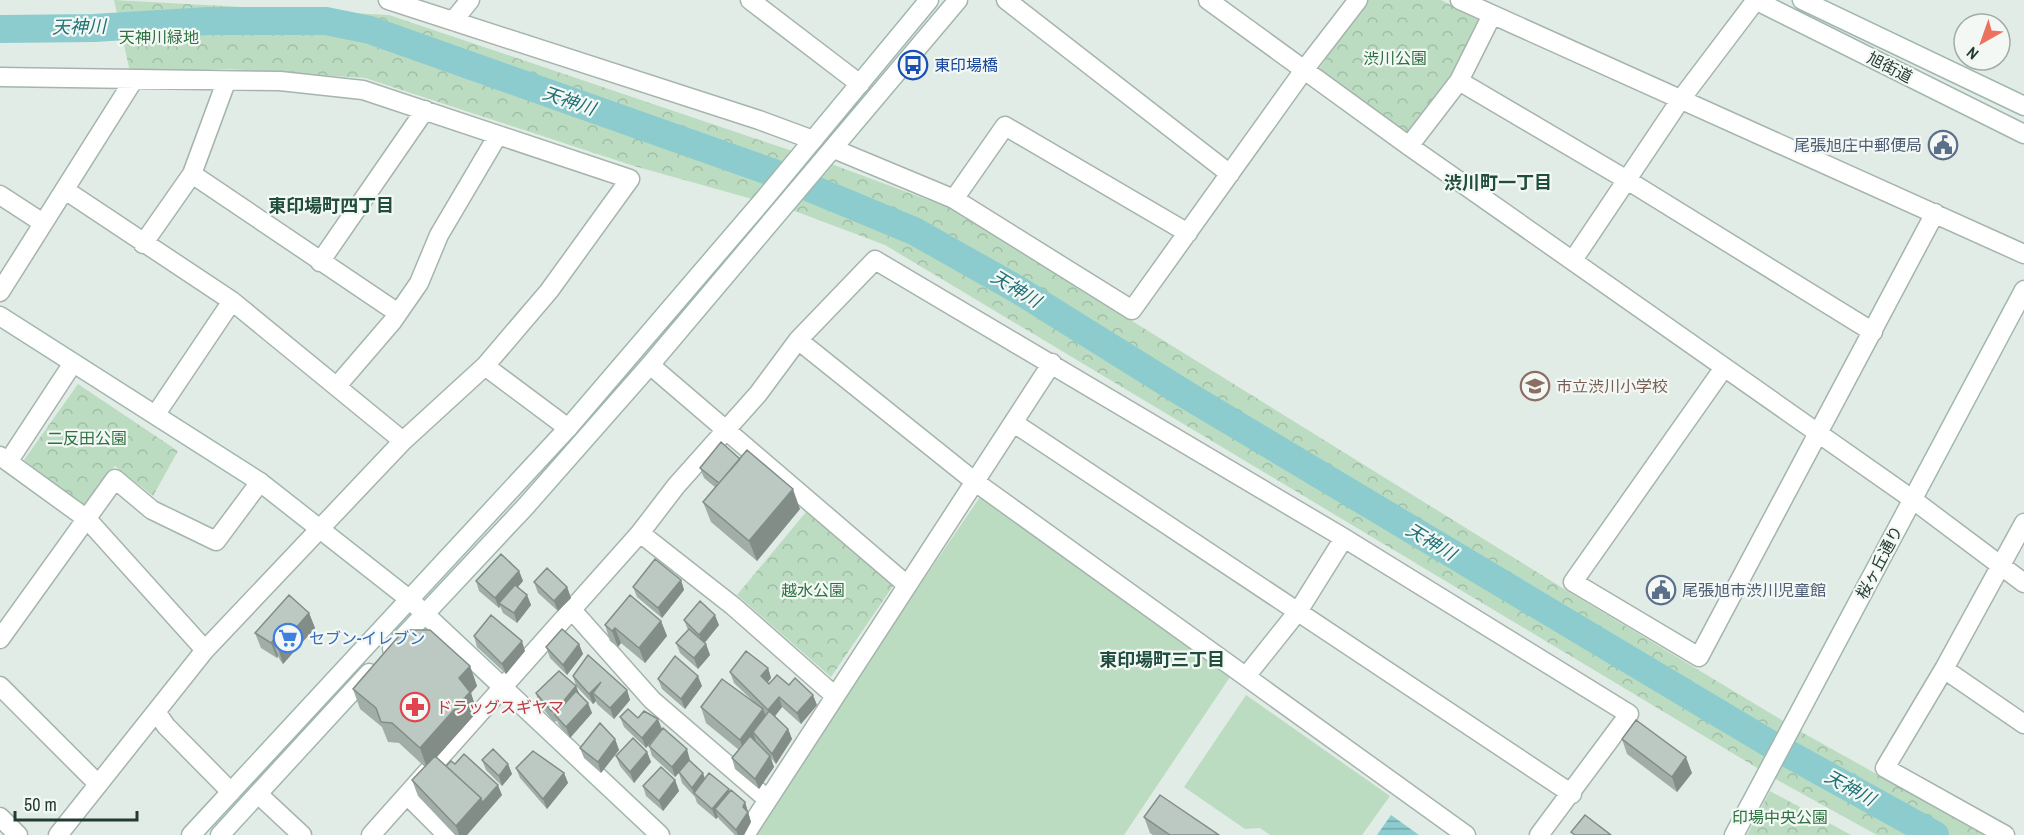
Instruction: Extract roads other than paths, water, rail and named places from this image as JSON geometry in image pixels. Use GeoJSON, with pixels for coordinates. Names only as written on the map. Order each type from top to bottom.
{"type":"FeatureCollection","features":[{"type":"Feature","properties":{"kind":"street"},"geometry":{"type":"LineString","coordinates":[[388,0],[813,140]]}},
{"type":"Feature","properties":{"kind":"street"},"geometry":{"type":"LineString","coordinates":[[453,21],[470,0]]}},
{"type":"Feature","properties":{"kind":"street"},"geometry":{"type":"LineString","coordinates":[[750,0],[860,84]]}},
{"type":"Feature","properties":{"kind":"street"},"geometry":{"type":"LineString","coordinates":[[191,835],[568,428],[765,198],[929,0]]}},
{"type":"Feature","properties":{"kind":"street"},"geometry":{"type":"LineString","coordinates":[[220,835],[526,506],[786,206],[958,0]]}},
{"type":"Feature","properties":{"kind":"street"},"geometry":{"type":"LineString","coordinates":[[1006,0],[1230,174]]}},
{"type":"Feature","properties":{"kind":"street"},"geometry":{"type":"LineString","coordinates":[[1208,0],[1723,369],[1912,499],[2024,583]]}},
{"type":"Feature","properties":{"kind":"street"},"geometry":{"type":"LineString","coordinates":[[834,149],[954,200],[1132,310],[1304,70],[1358,0]]}},
{"type":"Feature","properties":{"kind":"street"},"geometry":{"type":"LineString","coordinates":[[1460,0],[2024,254]]}},
{"type":"Feature","properties":{"kind":"street"},"geometry":{"type":"LineString","coordinates":[[1573,260],[1681,99],[1755,0]]}},
{"type":"Feature","properties":{"kind":"street","name":"旭街道"},"geometry":{"type":"LineString","coordinates":[[1755,0],[2024,134]]}},
{"type":"Feature","properties":{"kind":"street","name":"旭街道"},"geometry":{"type":"LineString","coordinates":[[1802,0],[2024,106]]}},
{"type":"Feature","properties":{"kind":"street"},"geometry":{"type":"LineString","coordinates":[[1409,146],[1459,81],[1492,15]]}},
{"type":"Feature","properties":{"kind":"street"},"geometry":{"type":"LineString","coordinates":[[0,77],[133,81],[280,81],[363,90],[630,179],[549,291],[485,366],[403,441],[205,650],[58,835]]}},
{"type":"Feature","properties":{"kind":"street"},"geometry":{"type":"LineString","coordinates":[[0,292],[133,81]]}},
{"type":"Feature","properties":{"kind":"street"},"geometry":{"type":"LineString","coordinates":[[1459,81],[1627,180],[1872,332]]}},
{"type":"Feature","properties":{"kind":"street"},"geometry":{"type":"LineString","coordinates":[[143,244],[192,174],[226,82]]}},
{"type":"Feature","properties":{"kind":"street"},"geometry":{"type":"LineString","coordinates":[[320,262],[425,110]]}},
{"type":"Feature","properties":{"kind":"street"},"geometry":{"type":"LineString","coordinates":[[954,200],[1005,126],[1188,233]]}},
{"type":"Feature","properties":{"kind":"street"},"geometry":{"type":"LineString","coordinates":[[337,386],[398,313],[419,283],[439,235],[498,135]]}},
{"type":"Feature","properties":{"kind":"street"},"geometry":{"type":"LineString","coordinates":[[192,174],[398,313]]}},
{"type":"Feature","properties":{"kind":"street"},"geometry":{"type":"LineString","coordinates":[[65,190],[232,301],[403,441]]}},
{"type":"Feature","properties":{"kind":"street"},"geometry":{"type":"LineString","coordinates":[[0,195],[43,223]]}},
{"type":"Feature","properties":{"kind":"street"},"geometry":{"type":"LineString","coordinates":[[1723,369],[1573,582],[1699,657],[1935,213]]}},
{"type":"Feature","properties":{"kind":"street"},"geometry":{"type":"LineString","coordinates":[[371,835],[639,533],[676,486],[726,431],[798,340],[875,260],[1344,538],[1629,714],[1572,794],[1539,835]]}},
{"type":"Feature","properties":{"kind":"street","name":"桜ヶ丘通り"},"geometry":{"type":"LineString","coordinates":[[1734,835],[2024,290]]}},
{"type":"Feature","properties":{"kind":"street"},"geometry":{"type":"LineString","coordinates":[[156,414],[232,301]]}},
{"type":"Feature","properties":{"kind":"street"},"geometry":{"type":"LineString","coordinates":[[0,316],[260,482],[409,599],[660,835]]}},
{"type":"Feature","properties":{"kind":"street"},"geometry":{"type":"LineString","coordinates":[[798,340],[974,481],[1247,675],[1466,835]]}},
{"type":"Feature","properties":{"kind":"street"},"geometry":{"type":"LineString","coordinates":[[73,363],[4,459],[87,519],[205,650]]}},
{"type":"Feature","properties":{"kind":"street"},"geometry":{"type":"LineString","coordinates":[[745,835],[1052,363]]}},
{"type":"Feature","properties":{"kind":"street"},"geometry":{"type":"LineString","coordinates":[[650,365],[907,585]]}},
{"type":"Feature","properties":{"kind":"street"},"geometry":{"type":"LineString","coordinates":[[485,366],[568,428]]}},
{"type":"Feature","properties":{"kind":"street"},"geometry":{"type":"LineString","coordinates":[[1014,423],[1299,610],[1572,794]]}},
{"type":"Feature","properties":{"kind":"street"},"geometry":{"type":"LineString","coordinates":[[0,639],[115,478],[153,510],[216,541],[260,482]]}},
{"type":"Feature","properties":{"kind":"street"},"geometry":{"type":"LineString","coordinates":[[2005,835],[1885,768],[1944,669],[2024,523]]}},
{"type":"Feature","properties":{"kind":"street"},"geometry":{"type":"LineString","coordinates":[[639,533],[733,606],[835,696]]}},
{"type":"Feature","properties":{"kind":"street"},"geometry":{"type":"LineString","coordinates":[[1247,675],[1299,610],[1344,538]]}},
{"type":"Feature","properties":{"kind":"street"},"geometry":{"type":"LineString","coordinates":[[571,609],[652,700],[767,799]]}},
{"type":"Feature","properties":{"kind":"street"},"geometry":{"type":"LineString","coordinates":[[1944,669],[2024,724]]}},
{"type":"Feature","properties":{"kind":"street"},"geometry":{"type":"LineString","coordinates":[[0,686],[98,783]]}},
{"type":"Feature","properties":{"kind":"street"},"geometry":{"type":"LineString","coordinates":[[157,713],[166,726],[231,792]]}},
{"type":"Feature","properties":{"kind":"street"},"geometry":{"type":"LineString","coordinates":[[258,794],[302,835]]}},
{"type":"Feature","properties":{"kind":"street"},"geometry":{"type":"LineString","coordinates":[[407,795],[447,835]]}},
{"type":"Feature","properties":{"kind":"street"},"geometry":{"type":"LineString","coordinates":[[0,817],[18,835]]}},
{"type":"Feature","properties":{"kind":"water"},"geometry":{"type":"Polygon","coordinates":[[[1391,815],[1419,835],[1377,835],[1391,815]]]}},
{"type":"Feature","properties":{"kind":"waterway","name":"天神川"},"geometry":{"type":"LineString","coordinates":[[0,29],[94,28],[208,21],[326,21],[370,30],[774,173],[914,231],[1015,288],[1185,394],[1767,742],[1935,835]]}},
{"type":"Feature","properties":{"kind":"place","name":"東印場橋"},"geometry":{"type":"Point","coordinates":[913,65]}},
{"type":"Feature","properties":{"kind":"place","name":"尾張旭庄中郵便局"},"geometry":{"type":"Point","coordinates":[1943,145]}},
{"type":"Feature","properties":{"kind":"place","name":"市立渋川小学校"},"geometry":{"type":"Point","coordinates":[1535,386]}},
{"type":"Feature","properties":{"kind":"place","name":"尾張旭市渋川児童館"},"geometry":{"type":"Point","coordinates":[1661,590]}},
{"type":"Feature","properties":{"kind":"place","name":"セブン-イレブン"},"geometry":{"type":"Point","coordinates":[288,638]}},
{"type":"Feature","properties":{"kind":"place","name":"ドラッグスギヤマ"},"geometry":{"type":"Point","coordinates":[415,707]}},
{"type":"Feature","properties":{"kind":"district","name":"渋川町一丁目"},"geometry":{"type":"Point","coordinates":[1498,183]}},
{"type":"Feature","properties":{"kind":"district","name":"東印場町四丁目"},"geometry":{"type":"Point","coordinates":[331,206]}},
{"type":"Feature","properties":{"kind":"district","name":"東印場町三丁目"},"geometry":{"type":"Point","coordinates":[1162,660]}},
{"type":"Feature","properties":{"kind":"park label","name":"天神川緑地"},"geometry":{"type":"Point","coordinates":[159,37]}},
{"type":"Feature","properties":{"kind":"park label","name":"渋川公園"},"geometry":{"type":"Point","coordinates":[1395,58]}},
{"type":"Feature","properties":{"kind":"park label","name":"二反田公園"},"geometry":{"type":"Point","coordinates":[87,438]}},
{"type":"Feature","properties":{"kind":"park label","name":"越水公園"},"geometry":{"type":"Point","coordinates":[813,590]}},
{"type":"Feature","properties":{"kind":"park label","name":"印場中央公園"},"geometry":{"type":"Point","coordinates":[1780,817]}}]}
